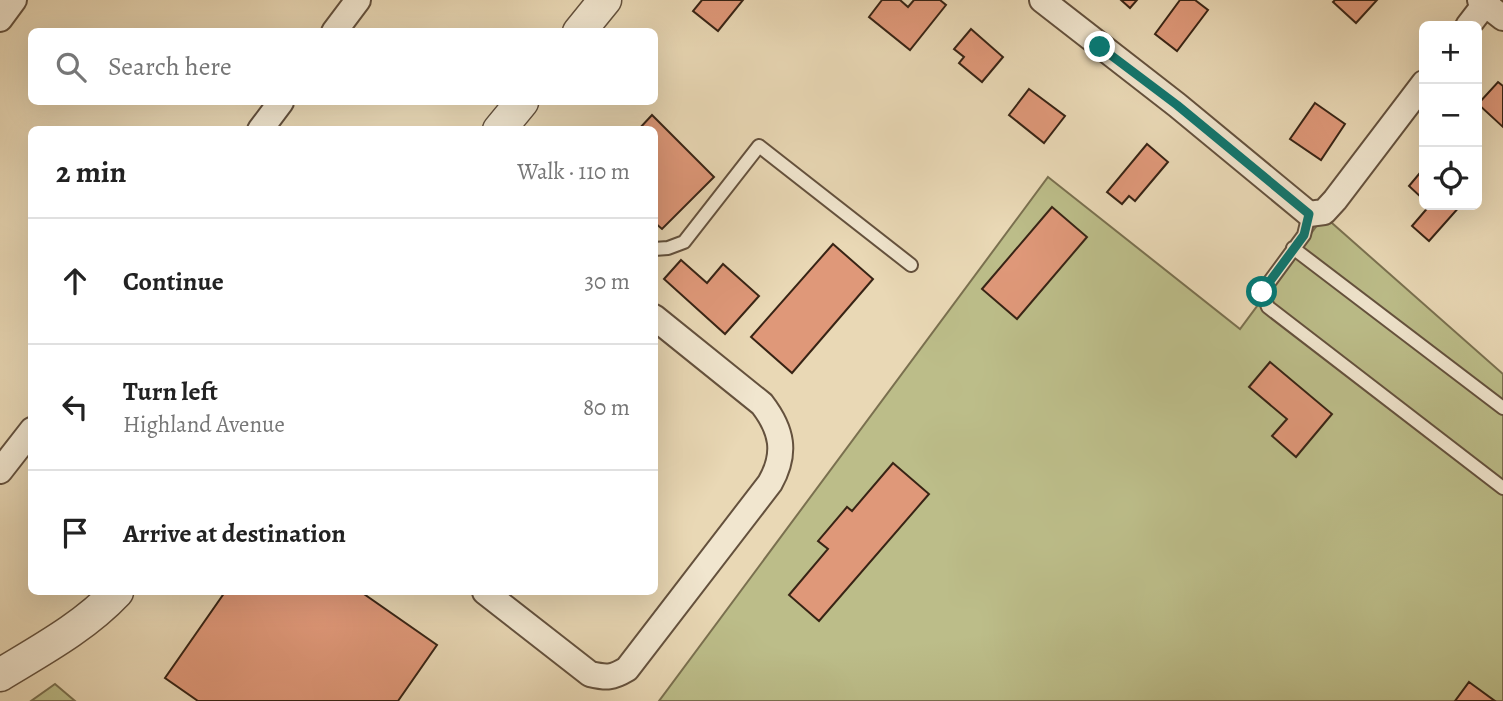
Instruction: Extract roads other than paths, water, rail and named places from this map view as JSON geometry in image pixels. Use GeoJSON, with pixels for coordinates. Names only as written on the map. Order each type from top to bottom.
{"type":"FeatureCollection","features":[{"type":"Feature","properties":{"kind":"street"},"geometry":{"type":"LineString","coordinates":[[0,19],[14,0]]}},
{"type":"Feature","properties":{"kind":"street"},"geometry":{"type":"LineString","coordinates":[[337,28],[358,0]]}},
{"type":"Feature","properties":{"kind":"street"},"geometry":{"type":"LineString","coordinates":[[582,28],[604,0]]}},
{"type":"Feature","properties":{"kind":"street"},"geometry":{"type":"LineString","coordinates":[[1042,0],[1317,213],[1423,84]]}},
{"type":"Feature","properties":{"kind":"street"},"geometry":{"type":"LineString","coordinates":[[1473,21],[1489,5]]}},
{"type":"Feature","properties":{"kind":"street"},"geometry":{"type":"LineString","coordinates":[[263,126],[279,105]]}},
{"type":"Feature","properties":{"kind":"street"},"geometry":{"type":"LineString","coordinates":[[502,126],[520,105]]}},
{"type":"Feature","properties":{"kind":"street"},"geometry":{"type":"LineString","coordinates":[[489,595],[590,674],[606,677],[617,675],[627,669],[770,483],[781,454],[774,419],[762,404],[658,320]]}},
{"type":"Feature","properties":{"kind":"street"},"geometry":{"type":"LineString","coordinates":[[0,471],[28,435]]}},
{"type":"Feature","properties":{"kind":"street"},"geometry":{"type":"LineString","coordinates":[[0,676],[78,626],[114,595]]}},
{"type":"Feature","properties":{"kind":"lane"},"geometry":{"type":"LineString","coordinates":[[658,249],[684,242],[759,146],[911,265]]}},
{"type":"Feature","properties":{"kind":"lane"},"geometry":{"type":"LineString","coordinates":[[1317,213],[1262,292],[1268,307],[1503,488]]}},
{"type":"Feature","properties":{"kind":"lane"},"geometry":{"type":"LineString","coordinates":[[1293,248],[1503,408]]}}]}
